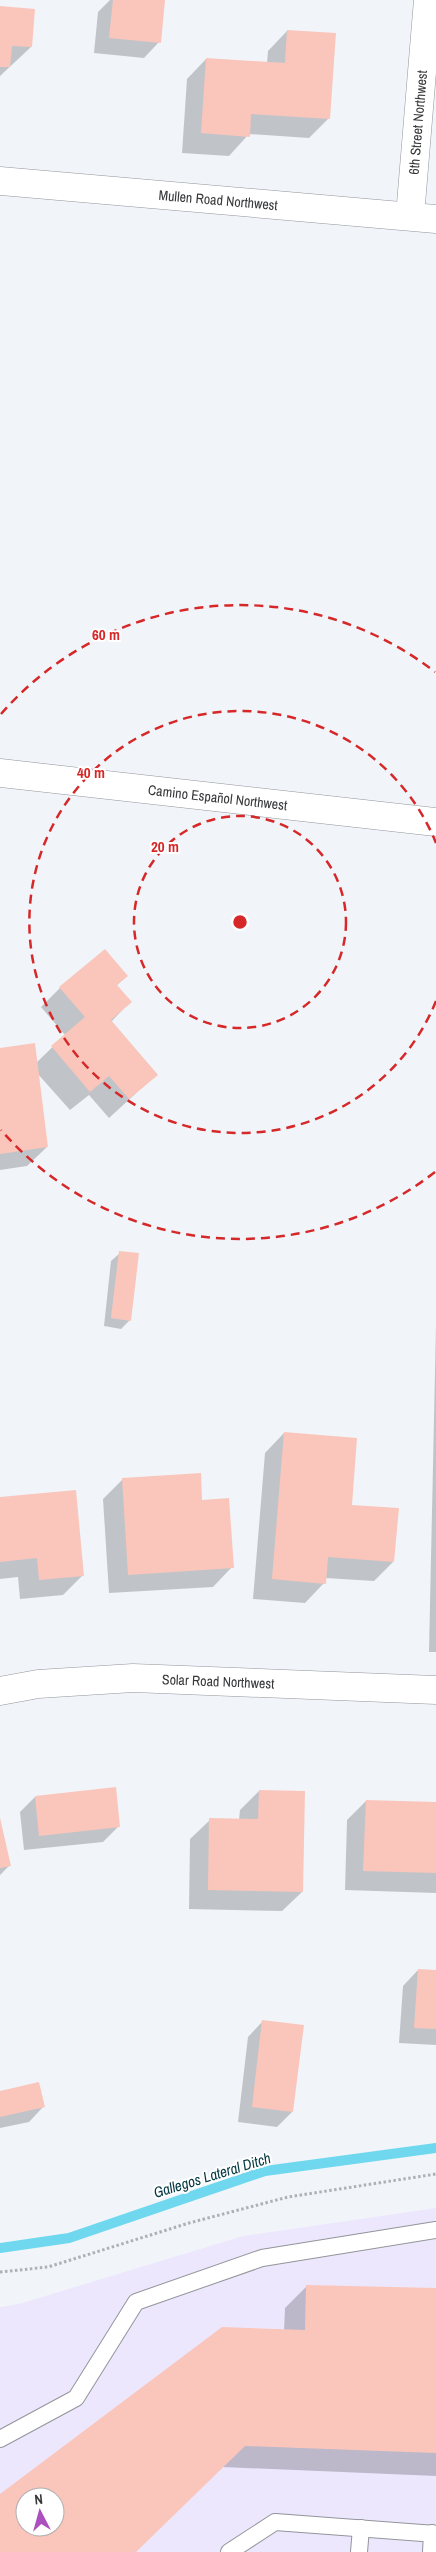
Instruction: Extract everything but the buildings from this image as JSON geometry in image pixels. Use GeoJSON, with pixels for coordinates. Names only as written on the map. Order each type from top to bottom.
{"type":"FeatureCollection","features":[{"type":"Feature","properties":{"kind":"street","name":"6th Street Northwest"},"geometry":{"type":"LineString","coordinates":[[423,217],[428,0]]}},
{"type":"Feature","properties":{"kind":"street","name":"Mullen Road Northwest"},"geometry":{"type":"LineString","coordinates":[[0,181],[423,217]]}},
{"type":"Feature","properties":{"kind":"street","name":"Camino Español Northwest"},"geometry":{"type":"LineString","coordinates":[[0,773],[436,822]]}},
{"type":"Feature","properties":{"kind":"street","name":"Solar Road Northwest"},"geometry":{"type":"LineString","coordinates":[[0,1691],[38,1684],[133,1678],[436,1690]]}},
{"type":"Feature","properties":{"kind":"lane"},"geometry":{"type":"LineString","coordinates":[[0,2439],[76,2398],[136,2302],[262,2258],[436,2230]]}},
{"type":"Feature","properties":{"kind":"lane"},"geometry":{"type":"LineString","coordinates":[[229,2552],[275,2522],[434,2534],[431,2552]]}},
{"type":"Feature","properties":{"kind":"lane"},"geometry":{"type":"LineString","coordinates":[[359,2552],[361,2528]]}},
{"type":"Feature","properties":{"kind":"path"},"geometry":{"type":"LineString","coordinates":[[0,2272],[48,2267],[189,2223],[288,2197],[436,2174]]}},
{"type":"Feature","properties":{"kind":"shaded area"},"geometry":{"type":"Polygon","coordinates":[[[436,2208],[436,2552],[0,2552],[0,2307],[19,2304],[243,2236],[436,2208]]]}},
{"type":"Feature","properties":{"kind":"waterway","name":"Gallegos Lateral Ditch"},"geometry":{"type":"LineString","coordinates":[[0,2248],[69,2238],[265,2171],[436,2148]]}}]}
